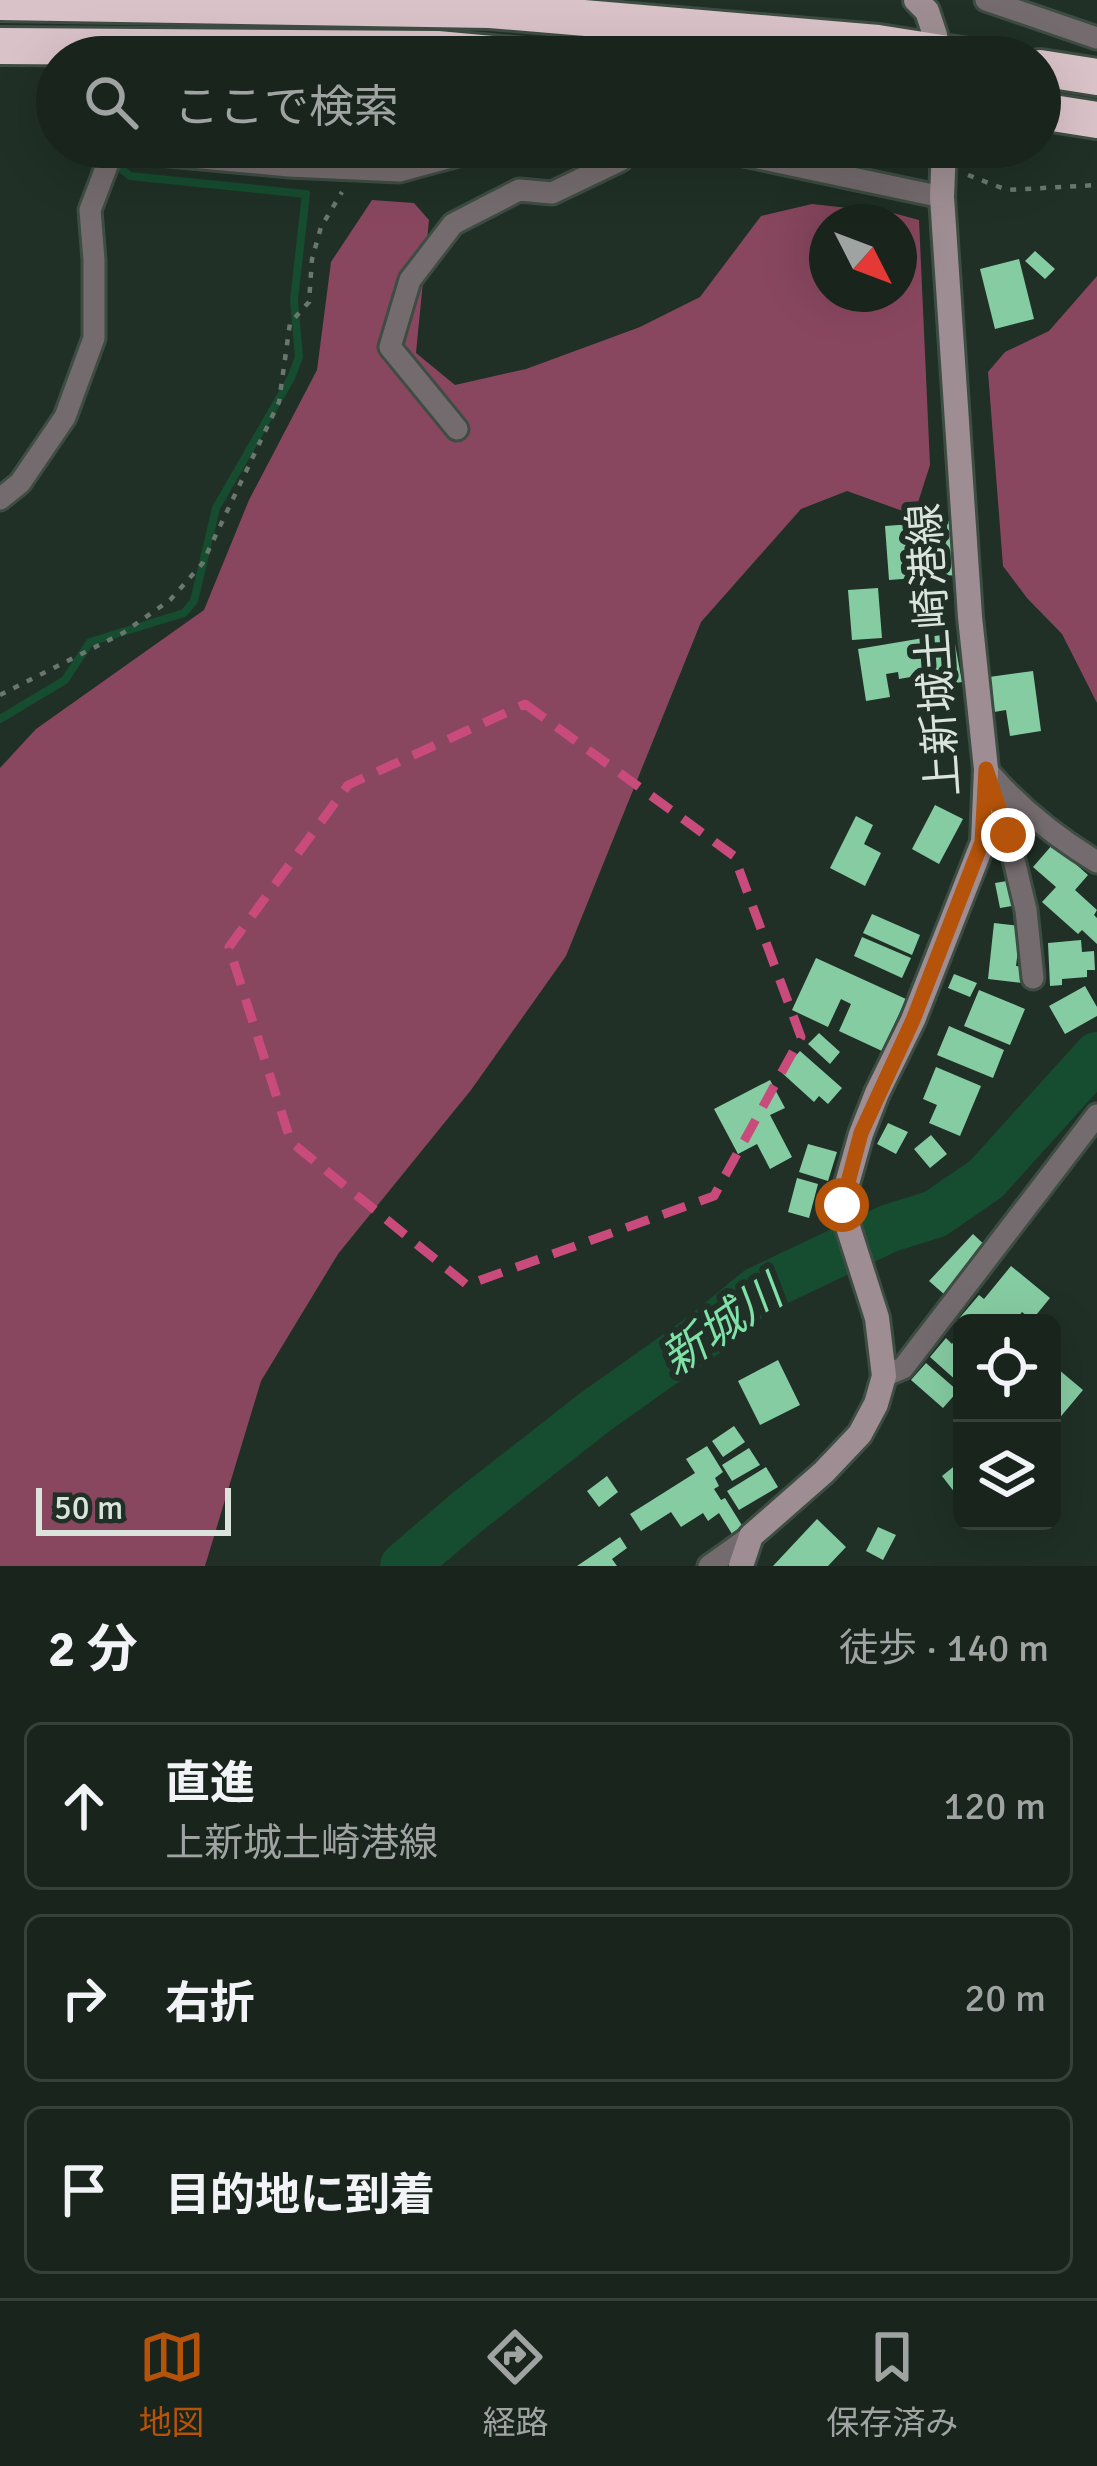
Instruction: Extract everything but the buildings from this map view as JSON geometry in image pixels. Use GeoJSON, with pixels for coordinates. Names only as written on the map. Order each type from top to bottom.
{"type":"FeatureCollection","features":[{"type":"Feature","properties":{"kind":"highway"},"geometry":{"type":"LineString","coordinates":[[0,2],[490,10],[796,36]]}},
{"type":"Feature","properties":{"kind":"highway"},"geometry":{"type":"LineString","coordinates":[[0,46],[36,46]]}},
{"type":"Feature","properties":{"kind":"highway"},"geometry":{"type":"LineString","coordinates":[[1061,71],[1097,77]]}},
{"type":"Feature","properties":{"kind":"highway"},"geometry":{"type":"LineString","coordinates":[[1061,114],[1097,119]]}},
{"type":"Feature","properties":{"kind":"main road"},"geometry":{"type":"LineString","coordinates":[[916,0],[935,35]]}},
{"type":"Feature","properties":{"kind":"main road","name":"上新城土崎港線"},"geometry":{"type":"LineString","coordinates":[[751,1536],[860,1434],[876,1404],[884,1376],[877,1318],[842,1205],[861,1133],[913,1020],[982,842],[986,769],[970,616],[943,168]]}},
{"type":"Feature","properties":{"kind":"main road"},"geometry":{"type":"LineString","coordinates":[[741,1566],[751,1536]]}},
{"type":"Feature","properties":{"kind":"street"},"geometry":{"type":"LineString","coordinates":[[986,0],[1097,38]]}},
{"type":"Feature","properties":{"kind":"street"},"geometry":{"type":"LineString","coordinates":[[0,499],[20,483],[65,417],[94,338],[90,210],[106,168]]}},
{"type":"Feature","properties":{"kind":"street"},"geometry":{"type":"LineString","coordinates":[[333,168],[410,168]]}},
{"type":"Feature","properties":{"kind":"street"},"geometry":{"type":"LineString","coordinates":[[457,429],[390,347],[410,280],[453,224],[519,190],[552,193],[604,168]]}},
{"type":"Feature","properties":{"kind":"street"},"geometry":{"type":"LineString","coordinates":[[805,168],[942,197]]}},
{"type":"Feature","properties":{"kind":"street"},"geometry":{"type":"LineString","coordinates":[[986,769],[1069,845],[1097,862]]}},
{"type":"Feature","properties":{"kind":"street"},"geometry":{"type":"LineString","coordinates":[[986,769],[1026,910],[1033,978]]}},
{"type":"Feature","properties":{"kind":"street"},"geometry":{"type":"LineString","coordinates":[[884,1376],[904,1368],[1097,1114]]}},
{"type":"Feature","properties":{"kind":"street"},"geometry":{"type":"LineString","coordinates":[[709,1566],[751,1536]]}},
{"type":"Feature","properties":{"kind":"path"},"geometry":{"type":"LineString","coordinates":[[966,168],[1007,190],[1097,185]]}},
{"type":"Feature","properties":{"kind":"path"},"geometry":{"type":"LineString","coordinates":[[0,695],[123,633],[170,600],[202,563],[279,402],[290,323],[309,302],[312,259],[321,227],[346,187]]}},
{"type":"Feature","properties":{"kind":"highlighted area"},"geometry":{"type":"Polygon","coordinates":[[[525,704],[734,856],[801,1037],[714,1196],[467,1285],[291,1142],[229,947],[348,785],[525,704]]]}},
{"type":"Feature","properties":{"kind":"shaded area"},"geometry":{"type":"Polygon","coordinates":[[[372,200],[414,203],[429,220],[416,353],[455,385],[526,369],[640,327],[700,297],[761,216],[809,205],[809,312],[917,312],[919,220],[930,465],[914,515],[847,491],[801,509],[701,622],[566,956],[471,1090],[338,1254],[261,1381],[205,1566],[0,1566],[0,768],[36,729],[204,610],[249,500],[317,370],[331,262],[372,200]]]}},
{"type":"Feature","properties":{"kind":"shaded area"},"geometry":{"type":"Polygon","coordinates":[[[1097,276],[1097,703],[1062,634],[1003,566],[988,372],[1005,352],[1049,331],[1097,276]]]}},
{"type":"Feature","properties":{"kind":"waterway"},"geometry":{"type":"LineString","coordinates":[[0,719],[65,680],[90,642],[184,613],[194,601],[216,508],[299,357],[294,300],[306,194],[130,176],[120,168]]}},
{"type":"Feature","properties":{"kind":"waterway","name":"新城川"},"geometry":{"type":"LineString","coordinates":[[404,1566],[595,1412],[757,1291],[890,1228],[935,1214],[986,1179],[1097,1056]]}},
{"type":"Feature","properties":{"kind":"route"},"geometry":{"type":"LineString","coordinates":[[842,1205],[861,1133],[913,1020],[982,842],[986,769],[1008,835]]}}]}
